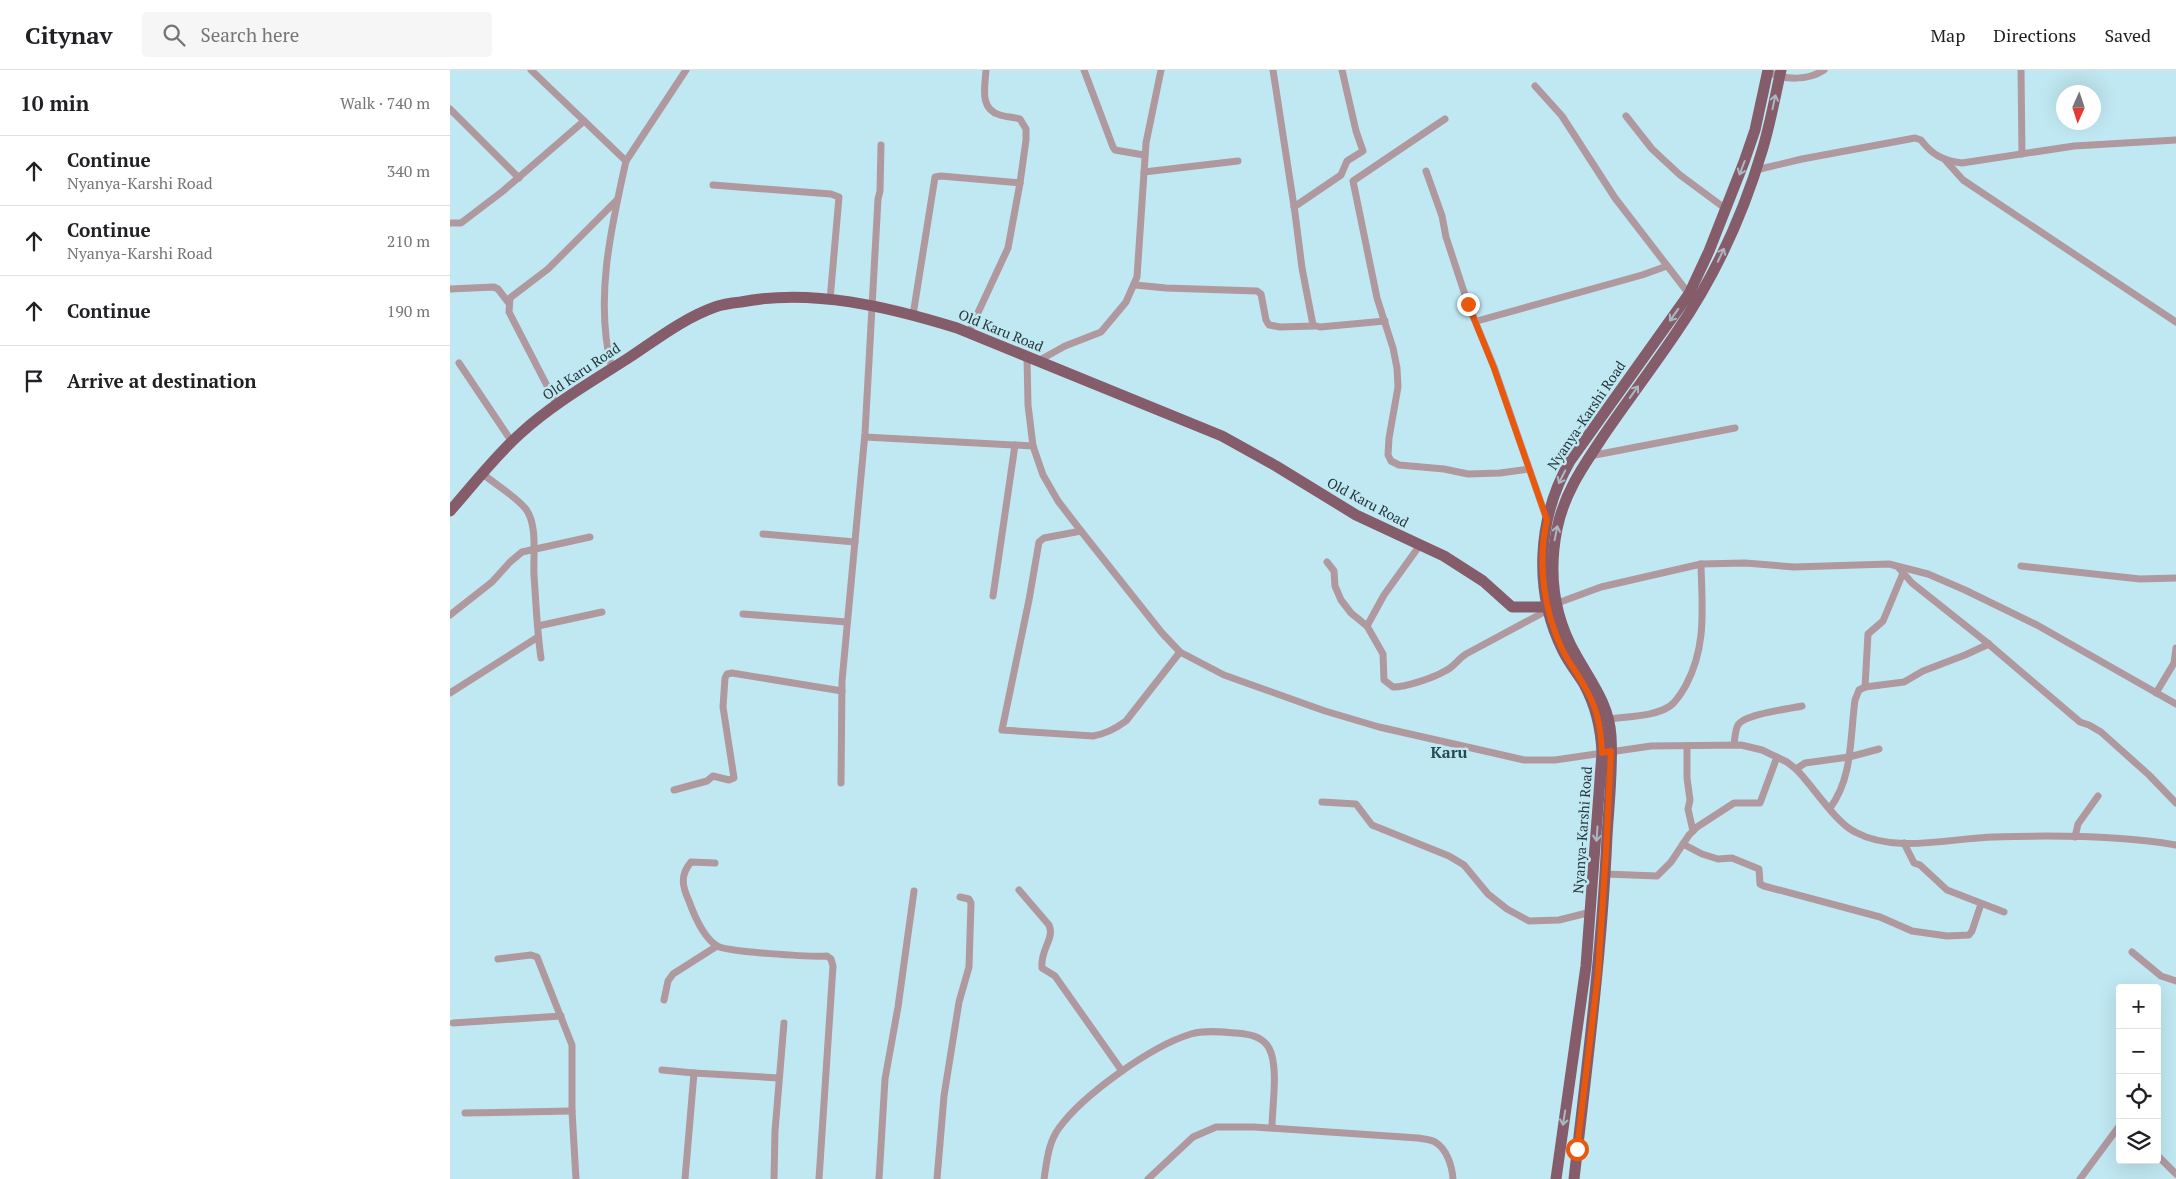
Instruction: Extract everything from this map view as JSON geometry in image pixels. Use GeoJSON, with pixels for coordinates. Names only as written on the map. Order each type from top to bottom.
{"type":"FeatureCollection","features":[{"type":"Feature","properties":{"kind":"main road","name":"Nyanya-Karshi Road"},"geometry":{"type":"LineString","coordinates":[[1574,1179],[1598,974],[1605,874],[1607,752],[1594,704],[1563,651],[1553,628],[1550,607],[1544,588],[1547,520],[1559,480],[1570,461],[1689,294],[1726,210],[1755,130],[1768,71]]}},
{"type":"Feature","properties":{"kind":"main road","name":"Nyanya-Karshi Road"},"geometry":{"type":"LineString","coordinates":[[1556,1179],[1575,1054],[1591,912],[1609,719],[1591,679],[1567,640],[1550,607],[1557,526],[1562,508],[1574,480],[1676,333],[1700,296],[1720,257],[1742,209],[1756,170],[1780,74]]}},
{"type":"Feature","properties":{"kind":"main road","name":"Old Karu Road"},"geometry":{"type":"LineString","coordinates":[[450,511],[512,442],[557,405],[692,318],[716,306],[758,298],[796,297],[830,300],[913,314],[969,332],[1222,436],[1276,466],[1356,515],[1444,556],[1483,581],[1512,607],[1550,607]]}},
{"type":"Feature","properties":{"kind":"street"},"geometry":{"type":"LineString","coordinates":[[531,70],[626,161]]}},
{"type":"Feature","properties":{"kind":"street"},"geometry":{"type":"LineString","coordinates":[[612,369],[606,347],[604,317],[611,228],[626,161],[686,70]]}},
{"type":"Feature","properties":{"kind":"street"},"geometry":{"type":"LineString","coordinates":[[969,332],[1008,248],[1020,183],[1026,129],[1020,119],[989,110],[984,98],[986,70]]}},
{"type":"Feature","properties":{"kind":"street"},"geometry":{"type":"LineString","coordinates":[[1084,70],[1113,148],[1115,150],[1144,155]]}},
{"type":"Feature","properties":{"kind":"street"},"geometry":{"type":"LineString","coordinates":[[1161,70],[1144,155],[1137,277],[1135,284],[1126,302],[1101,332],[1032,359],[1028,405],[1033,446],[1043,475],[1058,501],[1156,627],[1180,652],[1224,675],[1324,711],[1379,727],[1524,760],[1555,760],[1650,746],[1734,744],[1762,750],[1796,769],[1844,824],[1854,832],[1878,840],[1904,843],[1994,837],[2075,837],[2148,840],[2176,845]]}},
{"type":"Feature","properties":{"kind":"street"},"geometry":{"type":"LineString","coordinates":[[1273,70],[1302,268],[1314,326]]}},
{"type":"Feature","properties":{"kind":"street"},"geometry":{"type":"LineString","coordinates":[[1294,207],[1341,175],[1347,161],[1363,151],[1356,131],[1342,70]]}},
{"type":"Feature","properties":{"kind":"street"},"geometry":{"type":"LineString","coordinates":[[1768,71],[1809,77],[1824,70]]}},
{"type":"Feature","properties":{"kind":"street"},"geometry":{"type":"LineString","coordinates":[[2021,70],[2022,154]]}},
{"type":"Feature","properties":{"kind":"street"},"geometry":{"type":"LineString","coordinates":[[1535,86],[1562,116],[1616,198],[1689,294]]}},
{"type":"Feature","properties":{"kind":"street"},"geometry":{"type":"LineString","coordinates":[[450,109],[519,178]]}},
{"type":"Feature","properties":{"kind":"street"},"geometry":{"type":"LineString","coordinates":[[1626,116],[1652,149],[1680,175],[1726,210]]}},
{"type":"Feature","properties":{"kind":"street"},"geometry":{"type":"LineString","coordinates":[[1444,120],[1353,181],[1377,298],[1393,348],[1398,379],[1388,455],[1391,461],[1399,465],[1444,469],[1468,474],[1529,469]]}},
{"type":"Feature","properties":{"kind":"street"},"geometry":{"type":"LineString","coordinates":[[450,223],[461,224],[519,178],[584,121]]}},
{"type":"Feature","properties":{"kind":"street"},"geometry":{"type":"LineString","coordinates":[[1756,170],[1802,159],[1915,138],[1921,140],[1926,147],[1946,161],[1963,180],[2176,322]]}},
{"type":"Feature","properties":{"kind":"street"},"geometry":{"type":"LineString","coordinates":[[1946,161],[1962,163],[2074,146],[2176,140]]}},
{"type":"Feature","properties":{"kind":"street"},"geometry":{"type":"LineString","coordinates":[[841,783],[842,691],[865,437],[881,146]]}},
{"type":"Feature","properties":{"kind":"street"},"geometry":{"type":"LineString","coordinates":[[1144,172],[1238,161]]}},
{"type":"Feature","properties":{"kind":"street"},"geometry":{"type":"LineString","coordinates":[[1426,171],[1442,216],[1446,237],[1466,296],[1477,321],[1547,520]]}},
{"type":"Feature","properties":{"kind":"street"},"geometry":{"type":"LineString","coordinates":[[913,314],[935,177],[992,179],[1020,183]]}},
{"type":"Feature","properties":{"kind":"street"},"geometry":{"type":"LineString","coordinates":[[713,185],[831,194],[839,197],[830,300]]}},
{"type":"Feature","properties":{"kind":"street"},"geometry":{"type":"LineString","coordinates":[[508,302],[510,298],[548,268],[618,199]]}},
{"type":"Feature","properties":{"kind":"street"},"geometry":{"type":"LineString","coordinates":[[1477,321],[1668,266]]}},
{"type":"Feature","properties":{"kind":"street"},"geometry":{"type":"LineString","coordinates":[[1135,284],[1166,288],[1257,291],[1261,294],[1266,320],[1270,324],[1280,327],[1385,322]]}},
{"type":"Feature","properties":{"kind":"street"},"geometry":{"type":"LineString","coordinates":[[450,289],[494,287],[508,302],[509,312],[557,405]]}},
{"type":"Feature","properties":{"kind":"street"},"geometry":{"type":"LineString","coordinates":[[459,363],[512,442]]}},
{"type":"Feature","properties":{"kind":"street"},"geometry":{"type":"LineString","coordinates":[[1590,456],[1735,428]]}},
{"type":"Feature","properties":{"kind":"street"},"geometry":{"type":"LineString","coordinates":[[865,437],[1033,446]]}},
{"type":"Feature","properties":{"kind":"street"},"geometry":{"type":"LineString","coordinates":[[992,596],[1015,445]]}},
{"type":"Feature","properties":{"kind":"street"},"geometry":{"type":"LineString","coordinates":[[483,474],[525,508],[530,518],[534,537],[538,637],[541,658]]}},
{"type":"Feature","properties":{"kind":"street"},"geometry":{"type":"LineString","coordinates":[[1081,531],[1044,538],[1038,542],[1029,600],[1002,730],[1093,736],[1116,729],[1126,721],[1180,652]]}},
{"type":"Feature","properties":{"kind":"street"},"geometry":{"type":"LineString","coordinates":[[763,534],[855,542]]}},
{"type":"Feature","properties":{"kind":"street"},"geometry":{"type":"LineString","coordinates":[[450,615],[492,582],[522,552],[590,537]]}},
{"type":"Feature","properties":{"kind":"street"},"geometry":{"type":"LineString","coordinates":[[1367,626],[1384,595],[1420,545]]}},
{"type":"Feature","properties":{"kind":"street"},"geometry":{"type":"LineString","coordinates":[[1327,562],[1334,572],[1335,586],[1341,600],[1351,613],[1367,626],[1383,654],[1384,680],[1389,686],[1397,687],[1446,671],[1458,662],[1460,657],[1550,607],[1601,587],[1700,564],[1745,563],[1794,567],[1889,564],[1928,574],[2019,616],[2176,704]]}},
{"type":"Feature","properties":{"kind":"street"},"geometry":{"type":"LineString","coordinates":[[1609,719],[1658,712],[1670,706],[1682,694],[1696,666],[1702,634],[1700,564]]}},
{"type":"Feature","properties":{"kind":"street"},"geometry":{"type":"LineString","coordinates":[[1897,566],[1939,606],[1989,644],[2080,722],[2090,725],[2101,732],[2149,775],[2176,803]]}},
{"type":"Feature","properties":{"kind":"street"},"geometry":{"type":"LineString","coordinates":[[2021,566],[2140,579],[2176,578]]}},
{"type":"Feature","properties":{"kind":"street"},"geometry":{"type":"LineString","coordinates":[[1865,687],[1868,634],[1883,621],[1903,573]]}},
{"type":"Feature","properties":{"kind":"street"},"geometry":{"type":"LineString","coordinates":[[538,626],[602,612]]}},
{"type":"Feature","properties":{"kind":"street"},"geometry":{"type":"LineString","coordinates":[[743,614],[847,622]]}},
{"type":"Feature","properties":{"kind":"street"},"geometry":{"type":"LineString","coordinates":[[450,693],[538,637]]}},
{"type":"Feature","properties":{"kind":"street"},"geometry":{"type":"LineString","coordinates":[[1830,808],[1840,795],[1849,757],[1855,700],[1859,690],[1865,687],[1904,682],[1923,670],[1989,644]]}},
{"type":"Feature","properties":{"kind":"street"},"geometry":{"type":"LineString","coordinates":[[2156,693],[2174,663],[2176,648]]}},
{"type":"Feature","properties":{"kind":"street"},"geometry":{"type":"LineString","coordinates":[[674,790],[708,781],[713,776],[729,780],[734,778],[723,707],[725,678],[727,674],[732,672],[842,691]]}},
{"type":"Feature","properties":{"kind":"street"},"geometry":{"type":"LineString","coordinates":[[1734,744],[1738,726],[1743,721],[1767,713],[1802,706]]}},
{"type":"Feature","properties":{"kind":"street"},"geometry":{"type":"LineString","coordinates":[[1686,746],[1690,800],[1688,809],[1693,831]]}},
{"type":"Feature","properties":{"kind":"street"},"geometry":{"type":"LineString","coordinates":[[1796,769],[1805,763],[1849,757],[1879,749]]}},
{"type":"Feature","properties":{"kind":"street"},"geometry":{"type":"LineString","coordinates":[[1605,874],[1657,876],[1693,831],[1734,803],[1760,803],[1777,757]]}},
{"type":"Feature","properties":{"kind":"street"},"geometry":{"type":"LineString","coordinates":[[2075,837],[2078,824],[2098,796]]}},
{"type":"Feature","properties":{"kind":"street"},"geometry":{"type":"LineString","coordinates":[[1322,802],[1356,804],[1372,825],[1449,856],[1464,865],[1488,894],[1507,909],[1529,921],[1559,920],[1591,912]]}},
{"type":"Feature","properties":{"kind":"street"},"geometry":{"type":"LineString","coordinates":[[1904,843],[1914,863],[1947,890],[2004,912]]}},
{"type":"Feature","properties":{"kind":"street"},"geometry":{"type":"LineString","coordinates":[[1683,844],[1702,854],[1718,859],[1732,858],[1758,869],[1760,884],[1764,886],[1880,918],[1912,931],[1947,936],[1969,935],[1981,904]]}},
{"type":"Feature","properties":{"kind":"street"},"geometry":{"type":"LineString","coordinates":[[715,863],[691,862],[684,870],[685,893],[707,938],[717,946],[741,950],[827,956],[831,959],[833,966],[819,1179]]}},
{"type":"Feature","properties":{"kind":"street"},"geometry":{"type":"LineString","coordinates":[[1020,890],[1052,931],[1050,939],[1043,949],[1042,968],[1055,976],[1122,1071]]}},
{"type":"Feature","properties":{"kind":"street"},"geometry":{"type":"LineString","coordinates":[[879,1179],[885,1079],[898,1007],[914,891]]}},
{"type":"Feature","properties":{"kind":"street"},"geometry":{"type":"LineString","coordinates":[[937,1179],[944,1096],[959,1002],[969,967],[971,951],[969,934],[971,903],[969,899],[960,897]]}},
{"type":"Feature","properties":{"kind":"street"},"geometry":{"type":"LineString","coordinates":[[664,1000],[668,981],[673,974],[717,946]]}},
{"type":"Feature","properties":{"kind":"street"},"geometry":{"type":"LineString","coordinates":[[2132,952],[2161,976],[2176,981]]}},
{"type":"Feature","properties":{"kind":"street"},"geometry":{"type":"LineString","coordinates":[[498,959],[530,955],[537,957],[572,1045],[572,1111],[576,1179]]}},
{"type":"Feature","properties":{"kind":"street"},"geometry":{"type":"LineString","coordinates":[[452,1022],[561,1016]]}},
{"type":"Feature","properties":{"kind":"street"},"geometry":{"type":"LineString","coordinates":[[774,1179],[784,1023]]}},
{"type":"Feature","properties":{"kind":"street"},"geometry":{"type":"LineString","coordinates":[[1044,1179],[1049,1150],[1059,1128],[1076,1108],[1122,1071],[1169,1042],[1193,1034],[1222,1032],[1251,1034],[1260,1038],[1268,1047],[1273,1059],[1272,1128]]}},
{"type":"Feature","properties":{"kind":"street"},"geometry":{"type":"LineString","coordinates":[[662,1070],[779,1078]]}},
{"type":"Feature","properties":{"kind":"street"},"geometry":{"type":"LineString","coordinates":[[685,1179],[694,1073]]}},
{"type":"Feature","properties":{"kind":"street"},"geometry":{"type":"LineString","coordinates":[[465,1113],[572,1111]]}},
{"type":"Feature","properties":{"kind":"street"},"geometry":{"type":"LineString","coordinates":[[1148,1179],[1155,1170],[1193,1137],[1216,1127],[1272,1128],[1418,1138],[1435,1142],[1445,1152],[1452,1170],[1453,1179]]}},
{"type":"Feature","properties":{"kind":"street"},"geometry":{"type":"LineString","coordinates":[[2080,1179],[2116,1130]]}},
{"type":"Feature","properties":{"kind":"street"},"geometry":{"type":"LineString","coordinates":[[2161,1159],[2176,1174]]}},
{"type":"Feature","properties":{"kind":"district","name":"Karu"},"geometry":{"type":"Point","coordinates":[1449,752]}},
{"type":"Feature","properties":{"kind":"route"},"geometry":{"type":"LineString","coordinates":[[1468,304],[1477,321],[1547,520],[1544,541],[1546,607],[1563,651],[1594,704],[1600,721],[1602,753],[1611,751],[1598,974],[1577,1149]]}}]}
